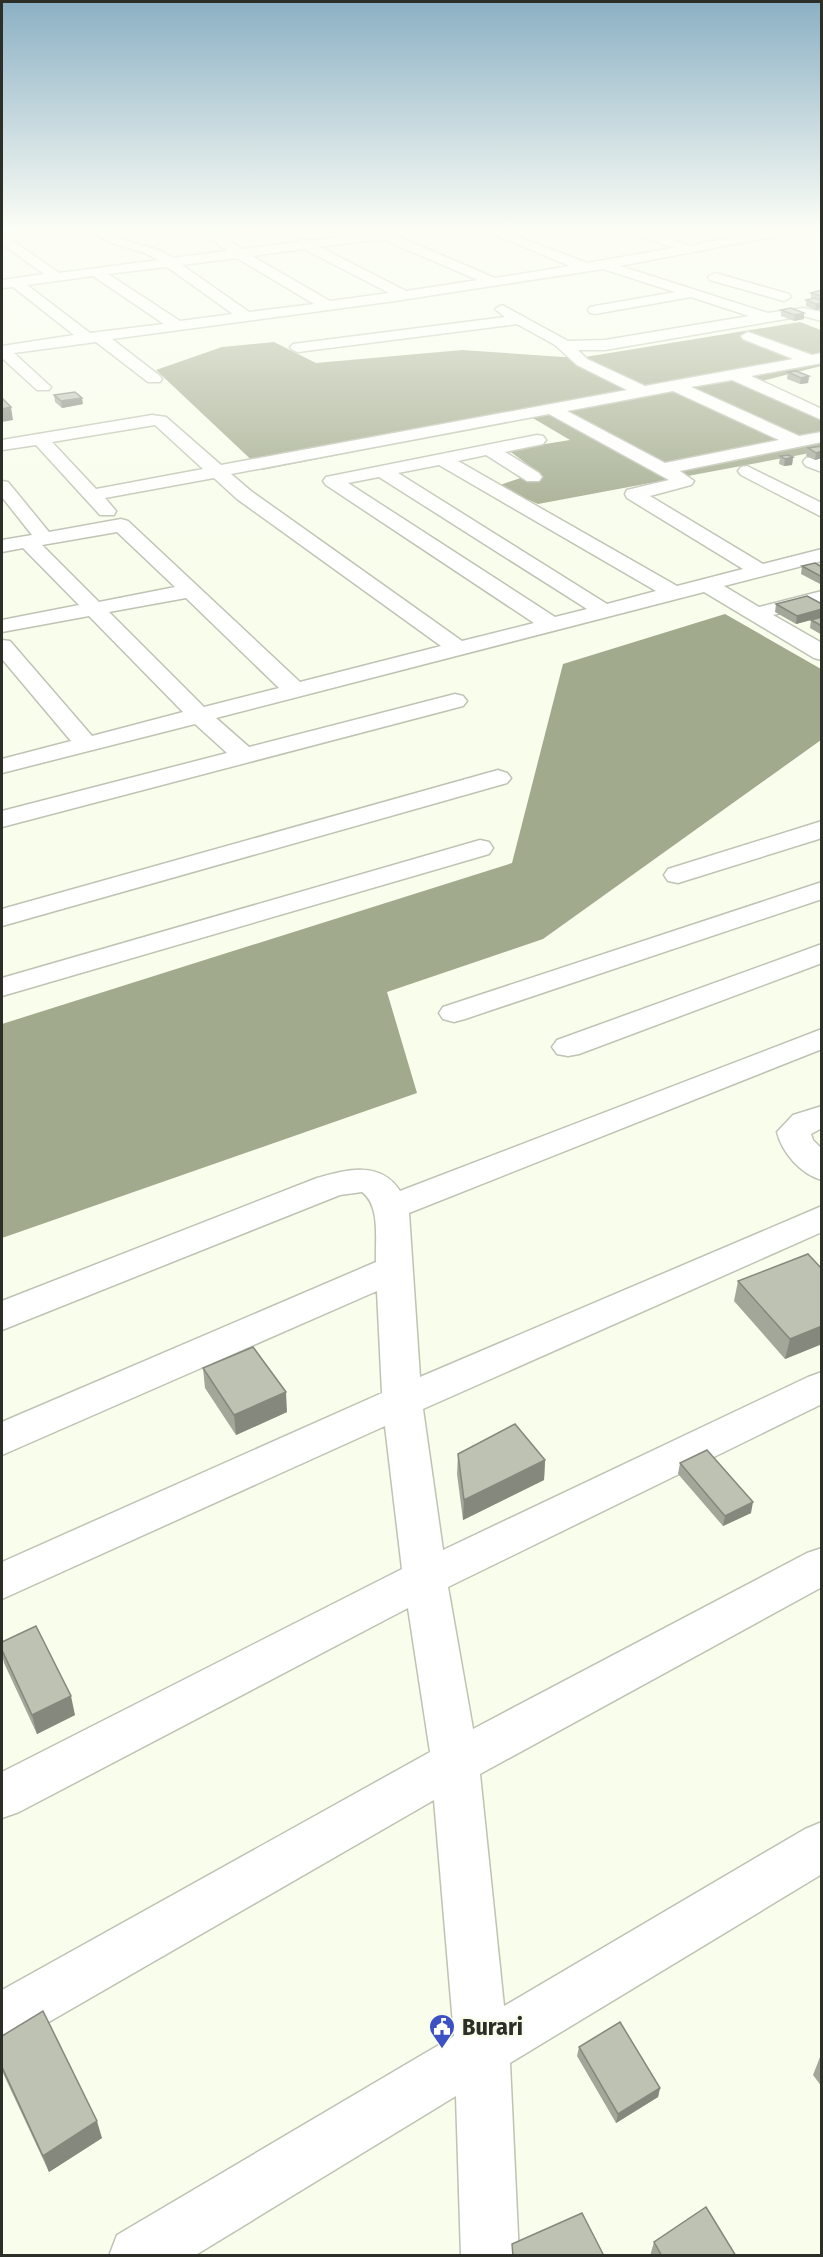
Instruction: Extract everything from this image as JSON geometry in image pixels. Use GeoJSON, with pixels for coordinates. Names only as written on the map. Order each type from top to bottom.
{"type":"FeatureCollection","features":[{"type":"Feature","properties":{"kind":"street"},"geometry":{"type":"LineString","coordinates":[[89,335],[153,379]]}},
{"type":"Feature","properties":{"kind":"street"},"geometry":{"type":"LineString","coordinates":[[2,350],[104,335]]}},
{"type":"Feature","properties":{"kind":"street"},"geometry":{"type":"LineString","coordinates":[[283,335],[317,361]]}},
{"type":"Feature","properties":{"kind":"street"},"geometry":{"type":"LineString","coordinates":[[298,347],[388,335]]}},
{"type":"Feature","properties":{"kind":"street"},"geometry":{"type":"LineString","coordinates":[[548,335],[566,346],[582,362],[642,391]]}},
{"type":"Feature","properties":{"kind":"street"},"geometry":{"type":"LineString","coordinates":[[591,346],[592,335]]}},
{"type":"Feature","properties":{"kind":"street"},"geometry":{"type":"LineString","coordinates":[[566,346],[591,346],[654,335]]}},
{"type":"Feature","properties":{"kind":"street"},"geometry":{"type":"LineString","coordinates":[[748,336],[816,359]]}},
{"type":"Feature","properties":{"kind":"street"},"geometry":{"type":"LineString","coordinates":[[2,350],[43,387]]}},
{"type":"Feature","properties":{"kind":"street"},"geometry":{"type":"LineString","coordinates":[[92,495],[816,359]]}},
{"type":"Feature","properties":{"kind":"street"},"geometry":{"type":"LineString","coordinates":[[733,374],[822,415]]}},
{"type":"Feature","properties":{"kind":"street"},"geometry":{"type":"LineString","coordinates":[[673,385],[797,442]]}},
{"type":"Feature","properties":{"kind":"street"},"geometry":{"type":"LineString","coordinates":[[550,408],[685,481],[635,493],[635,497],[760,571]]}},
{"type":"Feature","properties":{"kind":"street"},"geometry":{"type":"LineString","coordinates":[[2,445],[157,420],[244,495],[457,648]]}},
{"type":"Feature","properties":{"kind":"street"},"geometry":{"type":"LineString","coordinates":[[663,469],[822,437]]}},
{"type":"Feature","properties":{"kind":"street"},"geometry":{"type":"LineString","coordinates":[[40,439],[121,525],[336,732]]}},
{"type":"Feature","properties":{"kind":"street"},"geometry":{"type":"LineString","coordinates":[[537,440],[332,481],[551,624]]}},
{"type":"Feature","properties":{"kind":"street"},"geometry":{"type":"LineString","coordinates":[[488,449],[533,477]]}},
{"type":"Feature","properties":{"kind":"street"},"geometry":{"type":"LineString","coordinates":[[441,459],[674,593]]}},
{"type":"Feature","properties":{"kind":"street"},"geometry":{"type":"LineString","coordinates":[[381,470],[604,611]]}},
{"type":"Feature","properties":{"kind":"street"},"geometry":{"type":"LineString","coordinates":[[747,471],[822,511]]}},
{"type":"Feature","properties":{"kind":"street"},"geometry":{"type":"LineString","coordinates":[[2,486],[36,540],[93,609],[199,716],[244,756]]}},
{"type":"Feature","properties":{"kind":"street"},"geometry":{"type":"LineString","coordinates":[[2,546],[121,525]]}},
{"type":"Feature","properties":{"kind":"street"},"geometry":{"type":"LineString","coordinates":[[731,554],[754,549]]}},
{"type":"Feature","properties":{"kind":"street"},"geometry":{"type":"LineString","coordinates":[[2,765],[822,555]]}},
{"type":"Feature","properties":{"kind":"street"},"geometry":{"type":"LineString","coordinates":[[707,585],[822,653]]}},
{"type":"Feature","properties":{"kind":"street"},"geometry":{"type":"LineString","coordinates":[[2,626],[189,591]]}},
{"type":"Feature","properties":{"kind":"street"},"geometry":{"type":"LineString","coordinates":[[754,614],[822,597]]}},
{"type":"Feature","properties":{"kind":"street"},"geometry":{"type":"LineString","coordinates":[[782,630],[812,623]]}},
{"type":"Feature","properties":{"kind":"street"},"geometry":{"type":"LineString","coordinates":[[2,646],[86,744]]}},
{"type":"Feature","properties":{"kind":"street"},"geometry":{"type":"LineString","coordinates":[[2,684],[28,678]]}},
{"type":"Feature","properties":{"kind":"street"},"geometry":{"type":"LineString","coordinates":[[2,819],[454,702]]}},
{"type":"Feature","properties":{"kind":"street"},"geometry":{"type":"LineString","coordinates":[[2,918],[498,777]]}},
{"type":"Feature","properties":{"kind":"street"},"geometry":{"type":"LineString","coordinates":[[678,875],[822,830]]}},
{"type":"Feature","properties":{"kind":"street"},"geometry":{"type":"LineString","coordinates":[[2,987],[480,848]]}},
{"type":"Feature","properties":{"kind":"street"},"geometry":{"type":"LineString","coordinates":[[454,1013],[822,890]]}},
{"type":"Feature","properties":{"kind":"street"},"geometry":{"type":"LineString","coordinates":[[568,1047],[822,953]]}},
{"type":"Feature","properties":{"kind":"street"},"geometry":{"type":"LineString","coordinates":[[391,1207],[822,1038]]}},
{"type":"Feature","properties":{"kind":"street"},"geometry":{"type":"LineString","coordinates":[[822,1116],[805,1122],[794,1132],[797,1144],[822,1169]]}},
{"type":"Feature","properties":{"kind":"street"},"geometry":{"type":"LineString","coordinates":[[2,1317],[329,1186],[352,1180],[371,1180],[385,1191],[391,1207],[402,1401],[426,1578],[455,1762],[482,2049],[490,2256]]}},
{"type":"Feature","properties":{"kind":"street"},"geometry":{"type":"LineString","coordinates":[[2,1581],[402,1401],[822,1218]]}},
{"type":"Feature","properties":{"kind":"street"},"geometry":{"type":"LineString","coordinates":[[2,1439],[394,1269]]}},
{"type":"Feature","properties":{"kind":"street"},"geometry":{"type":"LineString","coordinates":[[2,1796],[426,1578],[822,1387]]}},
{"type":"Feature","properties":{"kind":"street"},"geometry":{"type":"LineString","coordinates":[[2,2019],[455,1762],[822,1566]]}},
{"type":"Feature","properties":{"kind":"street"},"geometry":{"type":"LineString","coordinates":[[138,2256],[822,1846]]}},
{"type":"Feature","properties":{"kind":"shaded area"},"geometry":{"type":"Polygon","coordinates":[[[718,335],[821,335],[821,366],[758,382],[821,407],[821,451],[538,504],[497,486],[538,472],[508,450],[570,440],[531,417],[262,470],[156,370],[222,347],[274,342],[316,363],[462,350],[579,358],[718,335]]]}},
{"type":"Feature","properties":{"kind":"shaded area"},"geometry":{"type":"Polygon","coordinates":[[[725,614],[821,669],[821,740],[543,939],[387,992],[417,1093],[2,1238],[2,1024],[512,863],[563,664],[725,614]]]}},
{"type":"Feature","properties":{"kind":"building"},"geometry":{"type":"Polygon","coordinates":[[[796,371],[809,376],[801,378],[788,372],[796,371]]]}},
{"type":"Feature","properties":{"kind":"building"},"geometry":{"type":"Polygon","coordinates":[[[75,392],[82,398],[61,401],[54,395],[75,392]]]}},
{"type":"Feature","properties":{"kind":"building"},"geometry":{"type":"Polygon","coordinates":[[[2,398],[11,407],[2,409],[2,398]]]}},
{"type":"Feature","properties":{"kind":"building"},"geometry":{"type":"Polygon","coordinates":[[[822,446],[822,451],[816,453],[808,448],[822,446]]]}},
{"type":"Feature","properties":{"kind":"building"},"geometry":{"type":"Polygon","coordinates":[[[780,456],[793,457],[785,459],[780,456]]]}},
{"type":"Feature","properties":{"kind":"building"},"geometry":{"type":"Polygon","coordinates":[[[815,563],[822,567],[822,577],[802,566],[815,563]]]}},
{"type":"Feature","properties":{"kind":"building"},"geometry":{"type":"Polygon","coordinates":[[[807,596],[822,604],[822,609],[797,616],[776,604],[807,596]]]}},
{"type":"Feature","properties":{"kind":"building"},"geometry":{"type":"Polygon","coordinates":[[[822,617],[822,626],[811,620],[822,617]]]}},
{"type":"Feature","properties":{"kind":"building"},"geometry":{"type":"Polygon","coordinates":[[[808,1254],[822,1269],[822,1326],[790,1339],[738,1281],[808,1254]]]}},
{"type":"Feature","properties":{"kind":"building"},"geometry":{"type":"Polygon","coordinates":[[[253,1347],[286,1392],[234,1415],[203,1368],[253,1347]]]}},
{"type":"Feature","properties":{"kind":"building"},"geometry":{"type":"Polygon","coordinates":[[[515,1424],[545,1460],[464,1500],[458,1454],[515,1424]]]}},
{"type":"Feature","properties":{"kind":"building"},"geometry":{"type":"Polygon","coordinates":[[[707,1450],[753,1502],[725,1516],[680,1463],[707,1450]]]}},
{"type":"Feature","properties":{"kind":"building"},"geometry":{"type":"Polygon","coordinates":[[[36,1626],[71,1696],[32,1715],[2,1650],[2,1642],[36,1626]]]}},
{"type":"Feature","properties":{"kind":"building"},"geometry":{"type":"Polygon","coordinates":[[[43,2011],[97,2121],[43,2156],[2,2067],[2,2036],[43,2011]]]}},
{"type":"Feature","properties":{"kind":"building"},"geometry":{"type":"Polygon","coordinates":[[[620,2022],[660,2088],[618,2114],[579,2047],[620,2022]]]}},
{"type":"Feature","properties":{"kind":"building"},"geometry":{"type":"Polygon","coordinates":[[[706,2207],[736,2256],[662,2256],[654,2242],[706,2207]]]}},
{"type":"Feature","properties":{"kind":"building"},"geometry":{"type":"Polygon","coordinates":[[[582,2213],[604,2256],[513,2256],[512,2244],[582,2213]]]}},
{"type":"Feature","properties":{"kind":"place","name":"Burari"},"geometry":{"type":"Point","coordinates":[442,2050]}}]}
